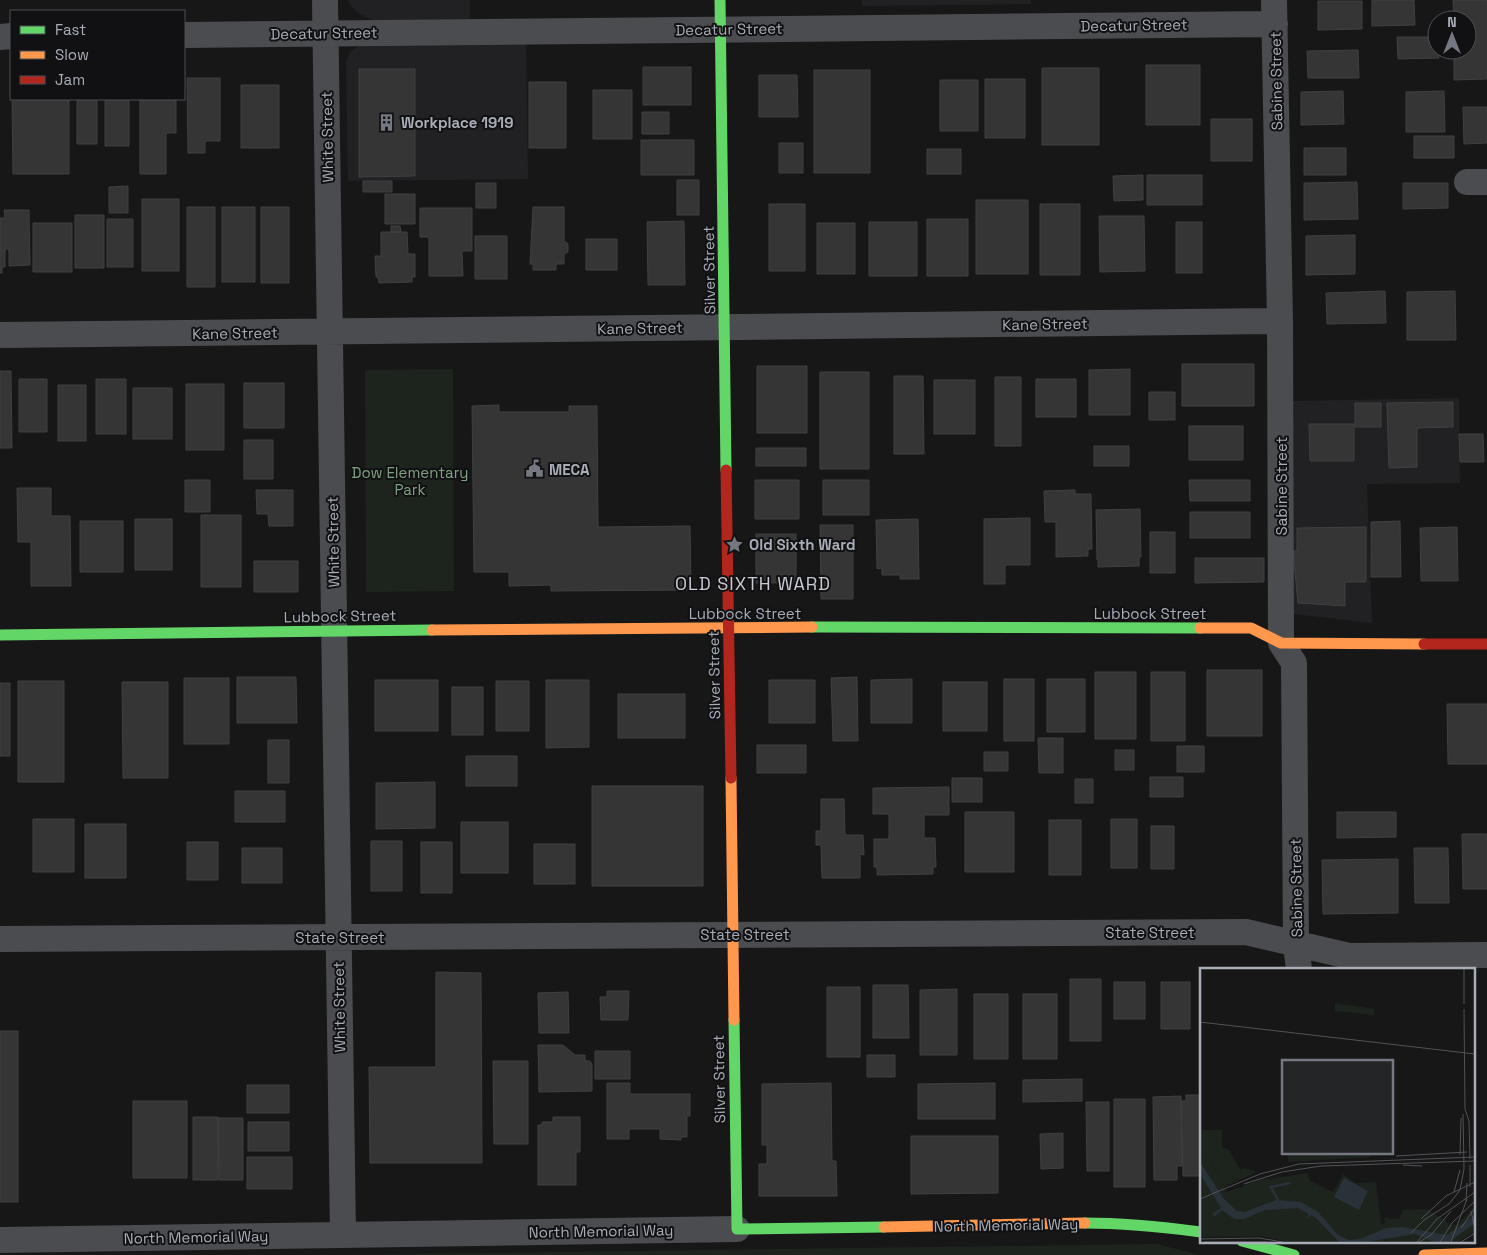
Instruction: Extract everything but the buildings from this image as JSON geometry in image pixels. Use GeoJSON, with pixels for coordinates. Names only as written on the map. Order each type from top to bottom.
{"type":"FeatureCollection","features":[{"type":"Feature","properties":{"kind":"street","name":"White Street"},"geometry":{"type":"LineString","coordinates":[[325,0],[342,1234]]}},
{"type":"Feature","properties":{"kind":"street","name":"Silver Street"},"geometry":{"type":"LineString","coordinates":[[720,0],[736,1229]]}},
{"type":"Feature","properties":{"kind":"street","name":"Decatur Street"},"geometry":{"type":"LineString","coordinates":[[185,35],[720,30],[1274,12]]}},
{"type":"Feature","properties":{"kind":"street","name":"Sabine Street"},"geometry":{"type":"LineString","coordinates":[[1274,12],[1280,321],[1281,643],[1294,663],[1298,957]]}},
{"type":"Feature","properties":{"kind":"street","name":"Kane Street"},"geometry":{"type":"LineString","coordinates":[[0,335],[1280,321]]}},
{"type":"Feature","properties":{"kind":"street","name":"Lubbock Street"},"geometry":{"type":"LineString","coordinates":[[0,635],[728,627],[1251,628],[1281,643],[1487,644]]}},
{"type":"Feature","properties":{"kind":"street","name":"State Street"},"geometry":{"type":"LineString","coordinates":[[0,939],[1246,932],[1298,957],[1487,955]]}},
{"type":"Feature","properties":{"kind":"street","name":"North Memorial Way"},"geometry":{"type":"LineString","coordinates":[[0,1240],[1106,1223],[1200,1232]]}},
{"type":"Feature","properties":{"kind":"street"},"geometry":{"type":"LineString","coordinates":[[1246,1242],[1294,1255],[1294,1242]]}},
{"type":"Feature","properties":{"kind":"street"},"geometry":{"type":"LineString","coordinates":[[1424,1255],[1487,1253]]}},
{"type":"Feature","properties":{"kind":"shaded area"},"geometry":{"type":"Polygon","coordinates":[[[348,0],[470,0],[470,20],[373,20],[361,15],[351,6],[348,0]]]}},
{"type":"Feature","properties":{"kind":"shaded area"},"geometry":{"type":"Polygon","coordinates":[[[862,0],[1031,0],[1031,4],[862,6],[862,0]]]}},
{"type":"Feature","properties":{"kind":"shaded area"},"geometry":{"type":"Polygon","coordinates":[[[526,38],[528,179],[348,181],[346,62],[350,52],[360,45],[526,38]]]}},
{"type":"Feature","properties":{"kind":"shaded area"},"geometry":{"type":"Polygon","coordinates":[[[1459,398],[1460,483],[1367,484],[1372,623],[1293,614],[1291,401],[1459,398]]]}},
{"type":"Feature","properties":{"kind":"green space","name":"Dow Elementary Park"},"geometry":{"type":"Polygon","coordinates":[[[453,369],[454,591],[366,592],[365,370],[453,369]]]}},
{"type":"Feature","properties":{"kind":"green space"},"geometry":{"type":"Polygon","coordinates":[[[1157,1244],[1200,1255],[336,1255],[1157,1244]]]}},
{"type":"Feature","properties":{"kind":"traffic: fast"},"geometry":{"type":"LineString","coordinates":[[720,0],[726,470]]}},
{"type":"Feature","properties":{"kind":"traffic: fast"},"geometry":{"type":"LineString","coordinates":[[812,627],[1200,628]]}},
{"type":"Feature","properties":{"kind":"traffic: fast"},"geometry":{"type":"LineString","coordinates":[[0,635],[432,630]]}},
{"type":"Feature","properties":{"kind":"traffic: fast"},"geometry":{"type":"LineString","coordinates":[[734,1020],[737,1229],[884,1227]]}},
{"type":"Feature","properties":{"kind":"traffic: fast"},"geometry":{"type":"LineString","coordinates":[[1085,1223],[1200,1232]]}},
{"type":"Feature","properties":{"kind":"traffic: fast"},"geometry":{"type":"LineString","coordinates":[[1246,1242],[1294,1255]]}},
{"type":"Feature","properties":{"kind":"traffic: slow"},"geometry":{"type":"LineString","coordinates":[[432,630],[812,627]]}},
{"type":"Feature","properties":{"kind":"traffic: slow"},"geometry":{"type":"LineString","coordinates":[[1200,628],[1251,628],[1281,643],[1424,644]]}},
{"type":"Feature","properties":{"kind":"traffic: slow"},"geometry":{"type":"LineString","coordinates":[[731,778],[734,1020]]}},
{"type":"Feature","properties":{"kind":"traffic: slow"},"geometry":{"type":"LineString","coordinates":[[884,1227],[1085,1223]]}},
{"type":"Feature","properties":{"kind":"traffic: slow"},"geometry":{"type":"LineString","coordinates":[[1424,1255],[1487,1253]]}},
{"type":"Feature","properties":{"kind":"traffic: jam"},"geometry":{"type":"LineString","coordinates":[[726,470],[731,778]]}},
{"type":"Feature","properties":{"kind":"traffic: jam"},"geometry":{"type":"LineString","coordinates":[[1424,644],[1487,644]]}},
{"type":"Feature","properties":{"kind":"place","name":"Workplace 1919"},"geometry":{"type":"Point","coordinates":[387,122]}},
{"type":"Feature","properties":{"kind":"place","name":"MECA"},"geometry":{"type":"Point","coordinates":[535,469]}},
{"type":"Feature","properties":{"kind":"place","name":"Old Sixth Ward"},"geometry":{"type":"Point","coordinates":[735,544]}},
{"type":"Feature","properties":{"kind":"district","name":"OLD SIXTH WARD"},"geometry":{"type":"Point","coordinates":[753,583]}}]}
